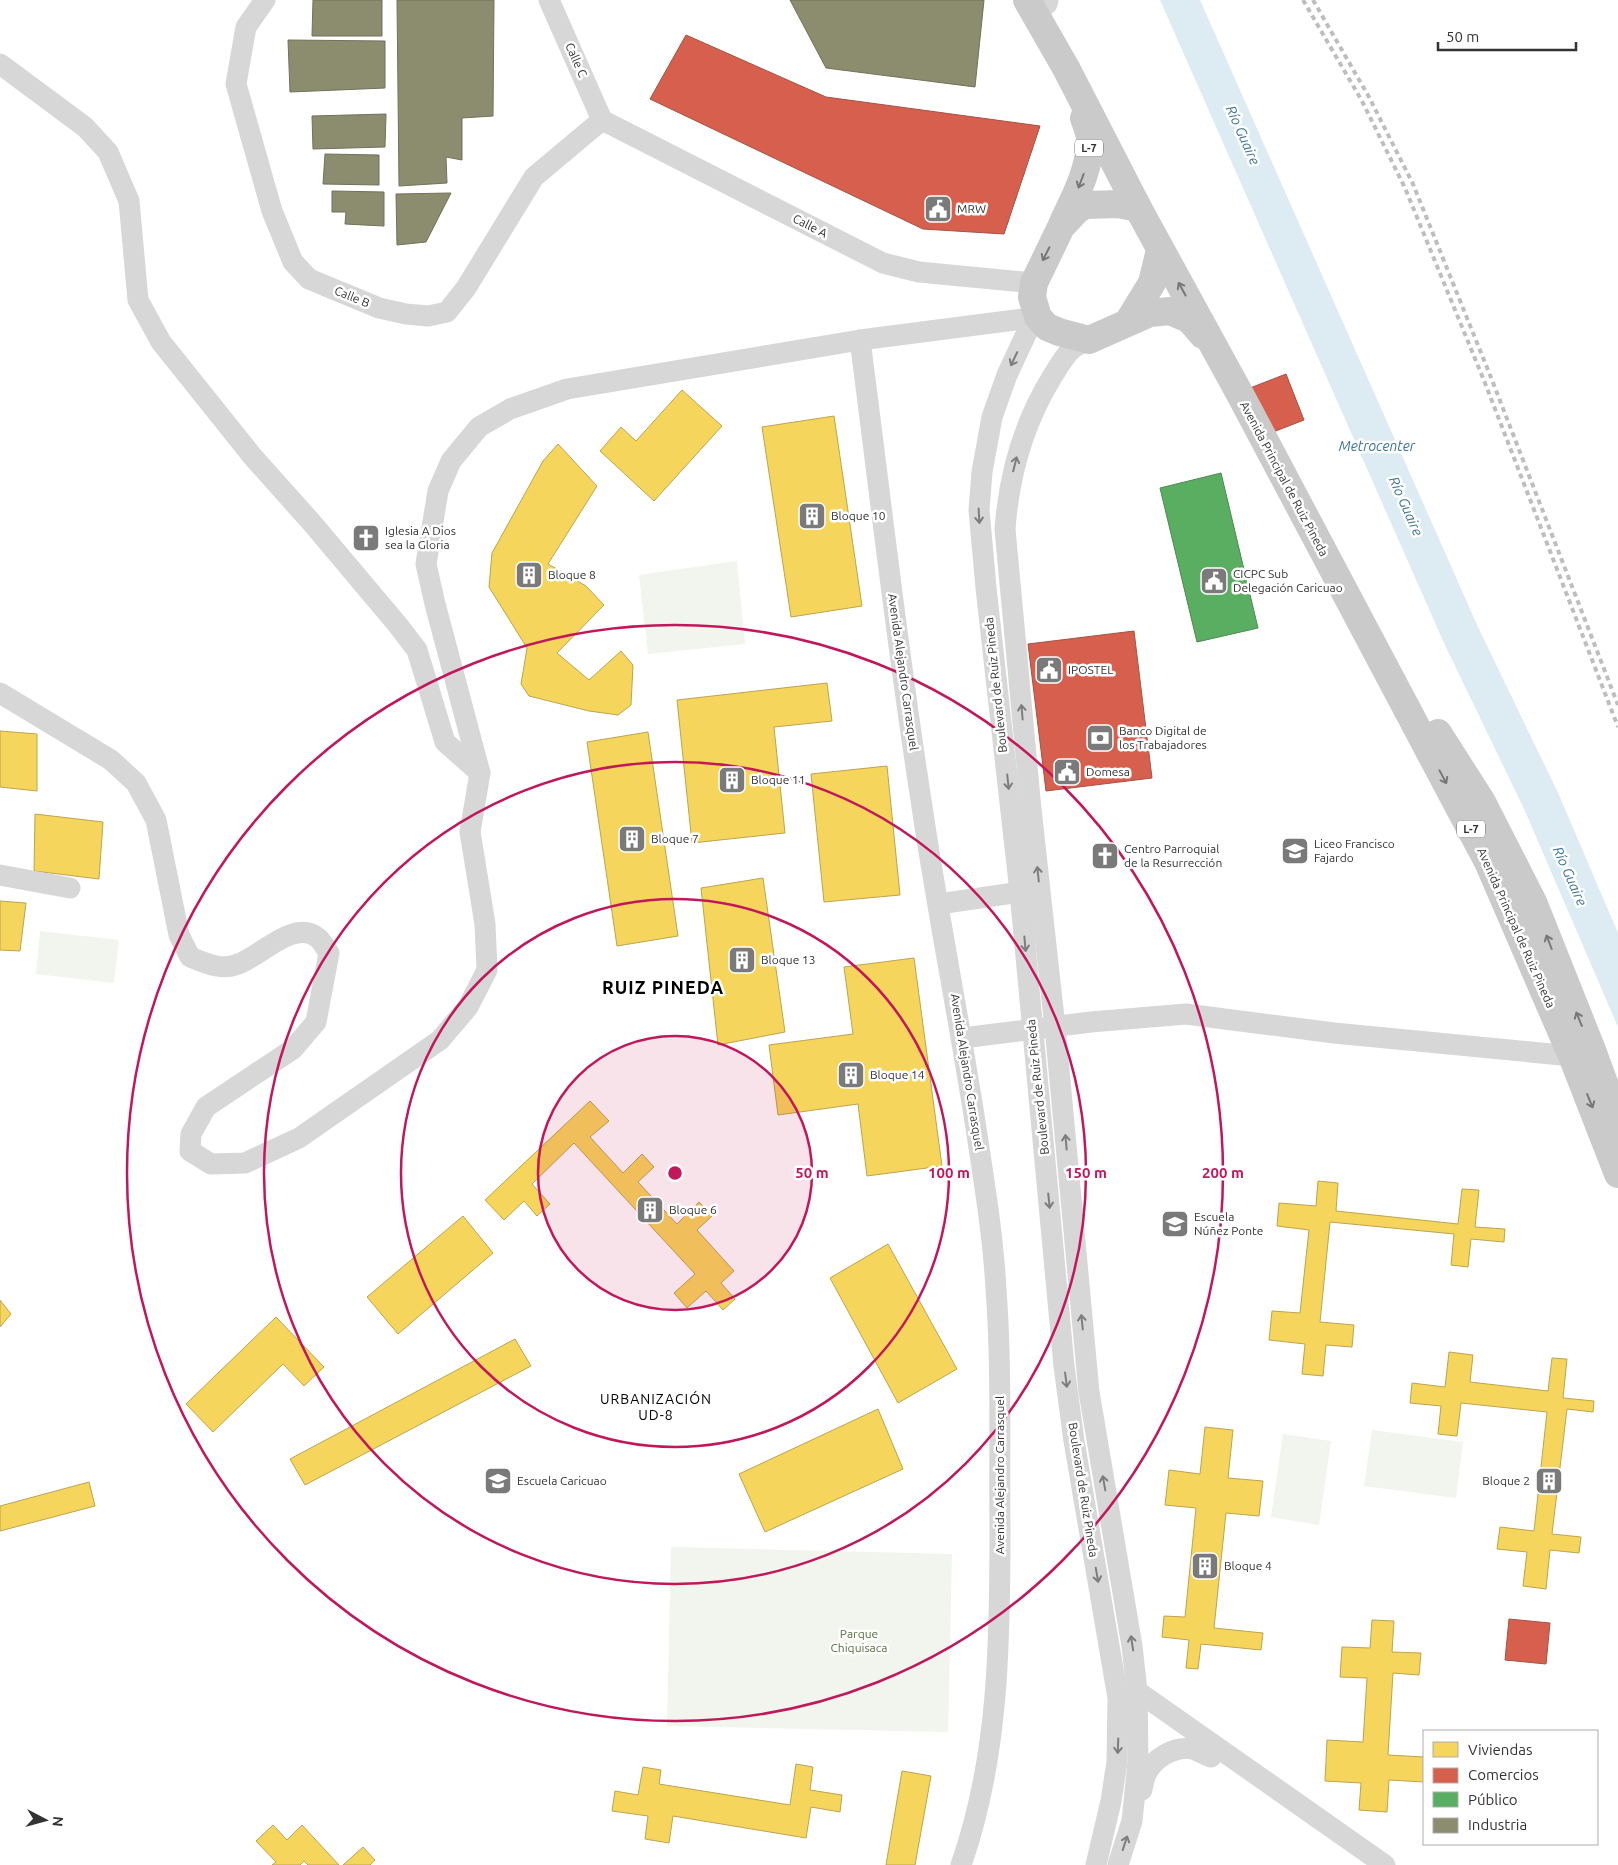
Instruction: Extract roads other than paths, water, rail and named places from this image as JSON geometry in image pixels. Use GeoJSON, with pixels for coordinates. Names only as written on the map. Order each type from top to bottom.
{"type":"FeatureCollection","features":[{"type":"Feature","properties":{"kind":"main road","name":"L-7"},"geometry":{"type":"LineString","coordinates":[[1037,5],[1066,68],[1160,250]]}},
{"type":"Feature","properties":{"kind":"main road","name":"L-7"},"geometry":{"type":"LineString","coordinates":[[1061,227],[1089,162],[1090,135],[1066,68]]}},
{"type":"Feature","properties":{"kind":"main road"},"geometry":{"type":"LineString","coordinates":[[1138,208],[1118,204],[1086,205],[1078,209],[1061,227],[1034,283],[1032,297],[1038,316],[1047,327],[1089,340],[1128,322],[1152,283],[1160,250]]}},
{"type":"Feature","properties":{"kind":"main road","name":"Avenida Principal de Ruiz Pineda"},"geometry":{"type":"LineString","coordinates":[[1160,250],[1355,610],[1488,862],[1618,1122]]}},
{"type":"Feature","properties":{"kind":"main road","name":"Avenida Principal de Ruiz Pineda"},"geometry":{"type":"LineString","coordinates":[[1128,322],[1150,313],[1170,311],[1189,320],[1214,347]]}},
{"type":"Feature","properties":{"kind":"main road","name":"Avenida Principal de Ruiz Pineda"},"geometry":{"type":"LineString","coordinates":[[1582,1053],[1618,1174]]}},
{"type":"Feature","properties":{"kind":"street","name":"Calle B"},"geometry":{"type":"LineString","coordinates":[[265,0],[246,27],[236,84],[272,211],[293,262],[310,279],[379,308],[406,314],[428,316],[447,312],[466,288],[534,177],[602,120]]}},
{"type":"Feature","properties":{"kind":"street","name":"Calle C"},"geometry":{"type":"LineString","coordinates":[[549,0],[602,120]]}},
{"type":"Feature","properties":{"kind":"street"},"geometry":{"type":"LineString","coordinates":[[0,64],[85,127],[108,152],[129,200],[138,300],[161,342],[253,457],[312,523],[412,643],[429,688],[445,742],[480,773]]}},
{"type":"Feature","properties":{"kind":"street","name":"Calle A"},"geometry":{"type":"LineString","coordinates":[[602,120],[884,263],[919,272],[1034,283]]}},
{"type":"Feature","properties":{"kind":"street"},"geometry":{"type":"LineString","coordinates":[[0,693],[111,760],[136,783],[156,820],[179,935],[190,957],[216,967],[238,965],[285,936],[302,932],[318,937],[330,954],[316,1022],[293,1049],[206,1107],[191,1134],[190,1151],[211,1164],[245,1163],[299,1138],[440,1040],[468,1007],[488,970],[485,924],[470,832],[480,773],[434,604],[426,564],[438,491],[451,461],[479,426],[510,409],[566,389],[860,340],[1038,316]]}},
{"type":"Feature","properties":{"kind":"street","name":"Boulevard de Ruiz Pineda"},"geometry":{"type":"LineString","coordinates":[[1038,316],[1027,332],[1011,367],[992,417],[982,472],[979,510],[1020,892],[1064,1366],[1076,1450],[1131,1698],[1138,1762],[1132,1821],[1118,1865]]}},
{"type":"Feature","properties":{"kind":"street","name":"Avenida Alejandro Carrasquel"},"geometry":{"type":"LineString","coordinates":[[860,340],[921,802],[962,1038],[987,1201],[996,1289],[999,1373],[1000,1574],[996,1692],[989,1757],[973,1831],[961,1865]]}},
{"type":"Feature","properties":{"kind":"street","name":"Boulevard de Ruiz Pineda"},"geometry":{"type":"LineString","coordinates":[[1089,340],[1073,349],[1060,363],[1032,413],[1021,440],[1014,468],[1007,500],[1004,530],[1030,799],[1055,1027],[1089,1392],[1132,1646],[1131,1698],[1117,1762],[1111,1801],[1096,1865]]}},
{"type":"Feature","properties":{"kind":"street"},"geometry":{"type":"LineString","coordinates":[[0,875],[70,888]]}},
{"type":"Feature","properties":{"kind":"street"},"geometry":{"type":"LineString","coordinates":[[939,904],[1020,892]]}},
{"type":"Feature","properties":{"kind":"street"},"geometry":{"type":"LineString","coordinates":[[962,1038],[1186,1014],[1334,1033],[1582,1053]]}},
{"type":"Feature","properties":{"kind":"street"},"geometry":{"type":"LineString","coordinates":[[1131,1698],[1360,1865]]}},
{"type":"Feature","properties":{"kind":"street"},"geometry":{"type":"LineString","coordinates":[[1131,1698],[1385,1865]]}},
{"type":"Feature","properties":{"kind":"street"},"geometry":{"type":"LineString","coordinates":[[1132,1821],[1146,1774],[1156,1760],[1180,1749],[1193,1750],[1211,1757]]}},
{"type":"Feature","properties":{"kind":"water","name":"Metrocenter"},"geometry":{"type":"Polygon","coordinates":[[[1160,0],[1200,0],[1478,627],[1559,795],[1618,933],[1618,1027],[1525,811],[1444,643],[1160,0]]]}},
{"type":"Feature","properties":{"kind":"railway"},"geometry":{"type":"LineString","coordinates":[[1303,0],[1362,101],[1405,188],[1485,383],[1618,727]]}},
{"type":"Feature","properties":{"kind":"railway"},"geometry":{"type":"LineString","coordinates":[[1313,0],[1369,97],[1413,184],[1492,380],[1618,705]]}},
{"type":"Feature","properties":{"kind":"place","name":"MRW"},"geometry":{"type":"Point","coordinates":[938,209]}},
{"type":"Feature","properties":{"kind":"place","name":"Bloque 10"},"geometry":{"type":"Point","coordinates":[812,516]}},
{"type":"Feature","properties":{"kind":"place","name":"Iglesia A Dios sea la Gloria"},"geometry":{"type":"Point","coordinates":[366,538]}},
{"type":"Feature","properties":{"kind":"place","name":"Bloque 8"},"geometry":{"type":"Point","coordinates":[529,575]}},
{"type":"Feature","properties":{"kind":"place","name":"CICPC Sub Delegación Caricuao"},"geometry":{"type":"Point","coordinates":[1214,581]}},
{"type":"Feature","properties":{"kind":"place","name":"IPOSTEL"},"geometry":{"type":"Point","coordinates":[1049,670]}},
{"type":"Feature","properties":{"kind":"place","name":"Banco Digital de los Trabajadores"},"geometry":{"type":"Point","coordinates":[1100,738]}},
{"type":"Feature","properties":{"kind":"place","name":"Domesa"},"geometry":{"type":"Point","coordinates":[1067,772]}},
{"type":"Feature","properties":{"kind":"place","name":"Bloque 11"},"geometry":{"type":"Point","coordinates":[732,780]}},
{"type":"Feature","properties":{"kind":"place","name":"Bloque 7"},"geometry":{"type":"Point","coordinates":[632,839]}},
{"type":"Feature","properties":{"kind":"place","name":"Liceo Francisco Fajardo"},"geometry":{"type":"Point","coordinates":[1295,851]}},
{"type":"Feature","properties":{"kind":"place","name":"Centro Parroquial de la Resurrección"},"geometry":{"type":"Point","coordinates":[1105,856]}},
{"type":"Feature","properties":{"kind":"place","name":"Bloque 13"},"geometry":{"type":"Point","coordinates":[742,960]}},
{"type":"Feature","properties":{"kind":"place","name":"Bloque 14"},"geometry":{"type":"Point","coordinates":[851,1075]}},
{"type":"Feature","properties":{"kind":"place","name":"Bloque 6"},"geometry":{"type":"Point","coordinates":[650,1210]}},
{"type":"Feature","properties":{"kind":"place","name":"Escuela Núñez Ponte"},"geometry":{"type":"Point","coordinates":[1175,1224]}},
{"type":"Feature","properties":{"kind":"place","name":"Escuela Caricuao"},"geometry":{"type":"Point","coordinates":[498,1481]}},
{"type":"Feature","properties":{"kind":"place","name":"Bloque 2"},"geometry":{"type":"Point","coordinates":[1549,1481]}},
{"type":"Feature","properties":{"kind":"place","name":"Bloque 4"},"geometry":{"type":"Point","coordinates":[1205,1566]}},
{"type":"Feature","properties":{"kind":"district","name":"RUIZ PINEDA"},"geometry":{"type":"Point","coordinates":[663,988]}},
{"type":"Feature","properties":{"kind":"district","name":"URBANIZACIÓN UD-8"},"geometry":{"type":"Point","coordinates":[656,1408]}},
{"type":"Feature","properties":{"kind":"water label","name":"Río Guaire"},"geometry":{"type":"Point","coordinates":[1243,135]}},
{"type":"Feature","properties":{"kind":"water label","name":"Río Guaire"},"geometry":{"type":"Point","coordinates":[1406,506]}},
{"type":"Feature","properties":{"kind":"water label","name":"Río Guaire"},"geometry":{"type":"Point","coordinates":[1570,876]}},
{"type":"Feature","properties":{"kind":"park label","name":"Parque Chiquisaca"},"geometry":{"type":"Point","coordinates":[859,1641]}}]}
